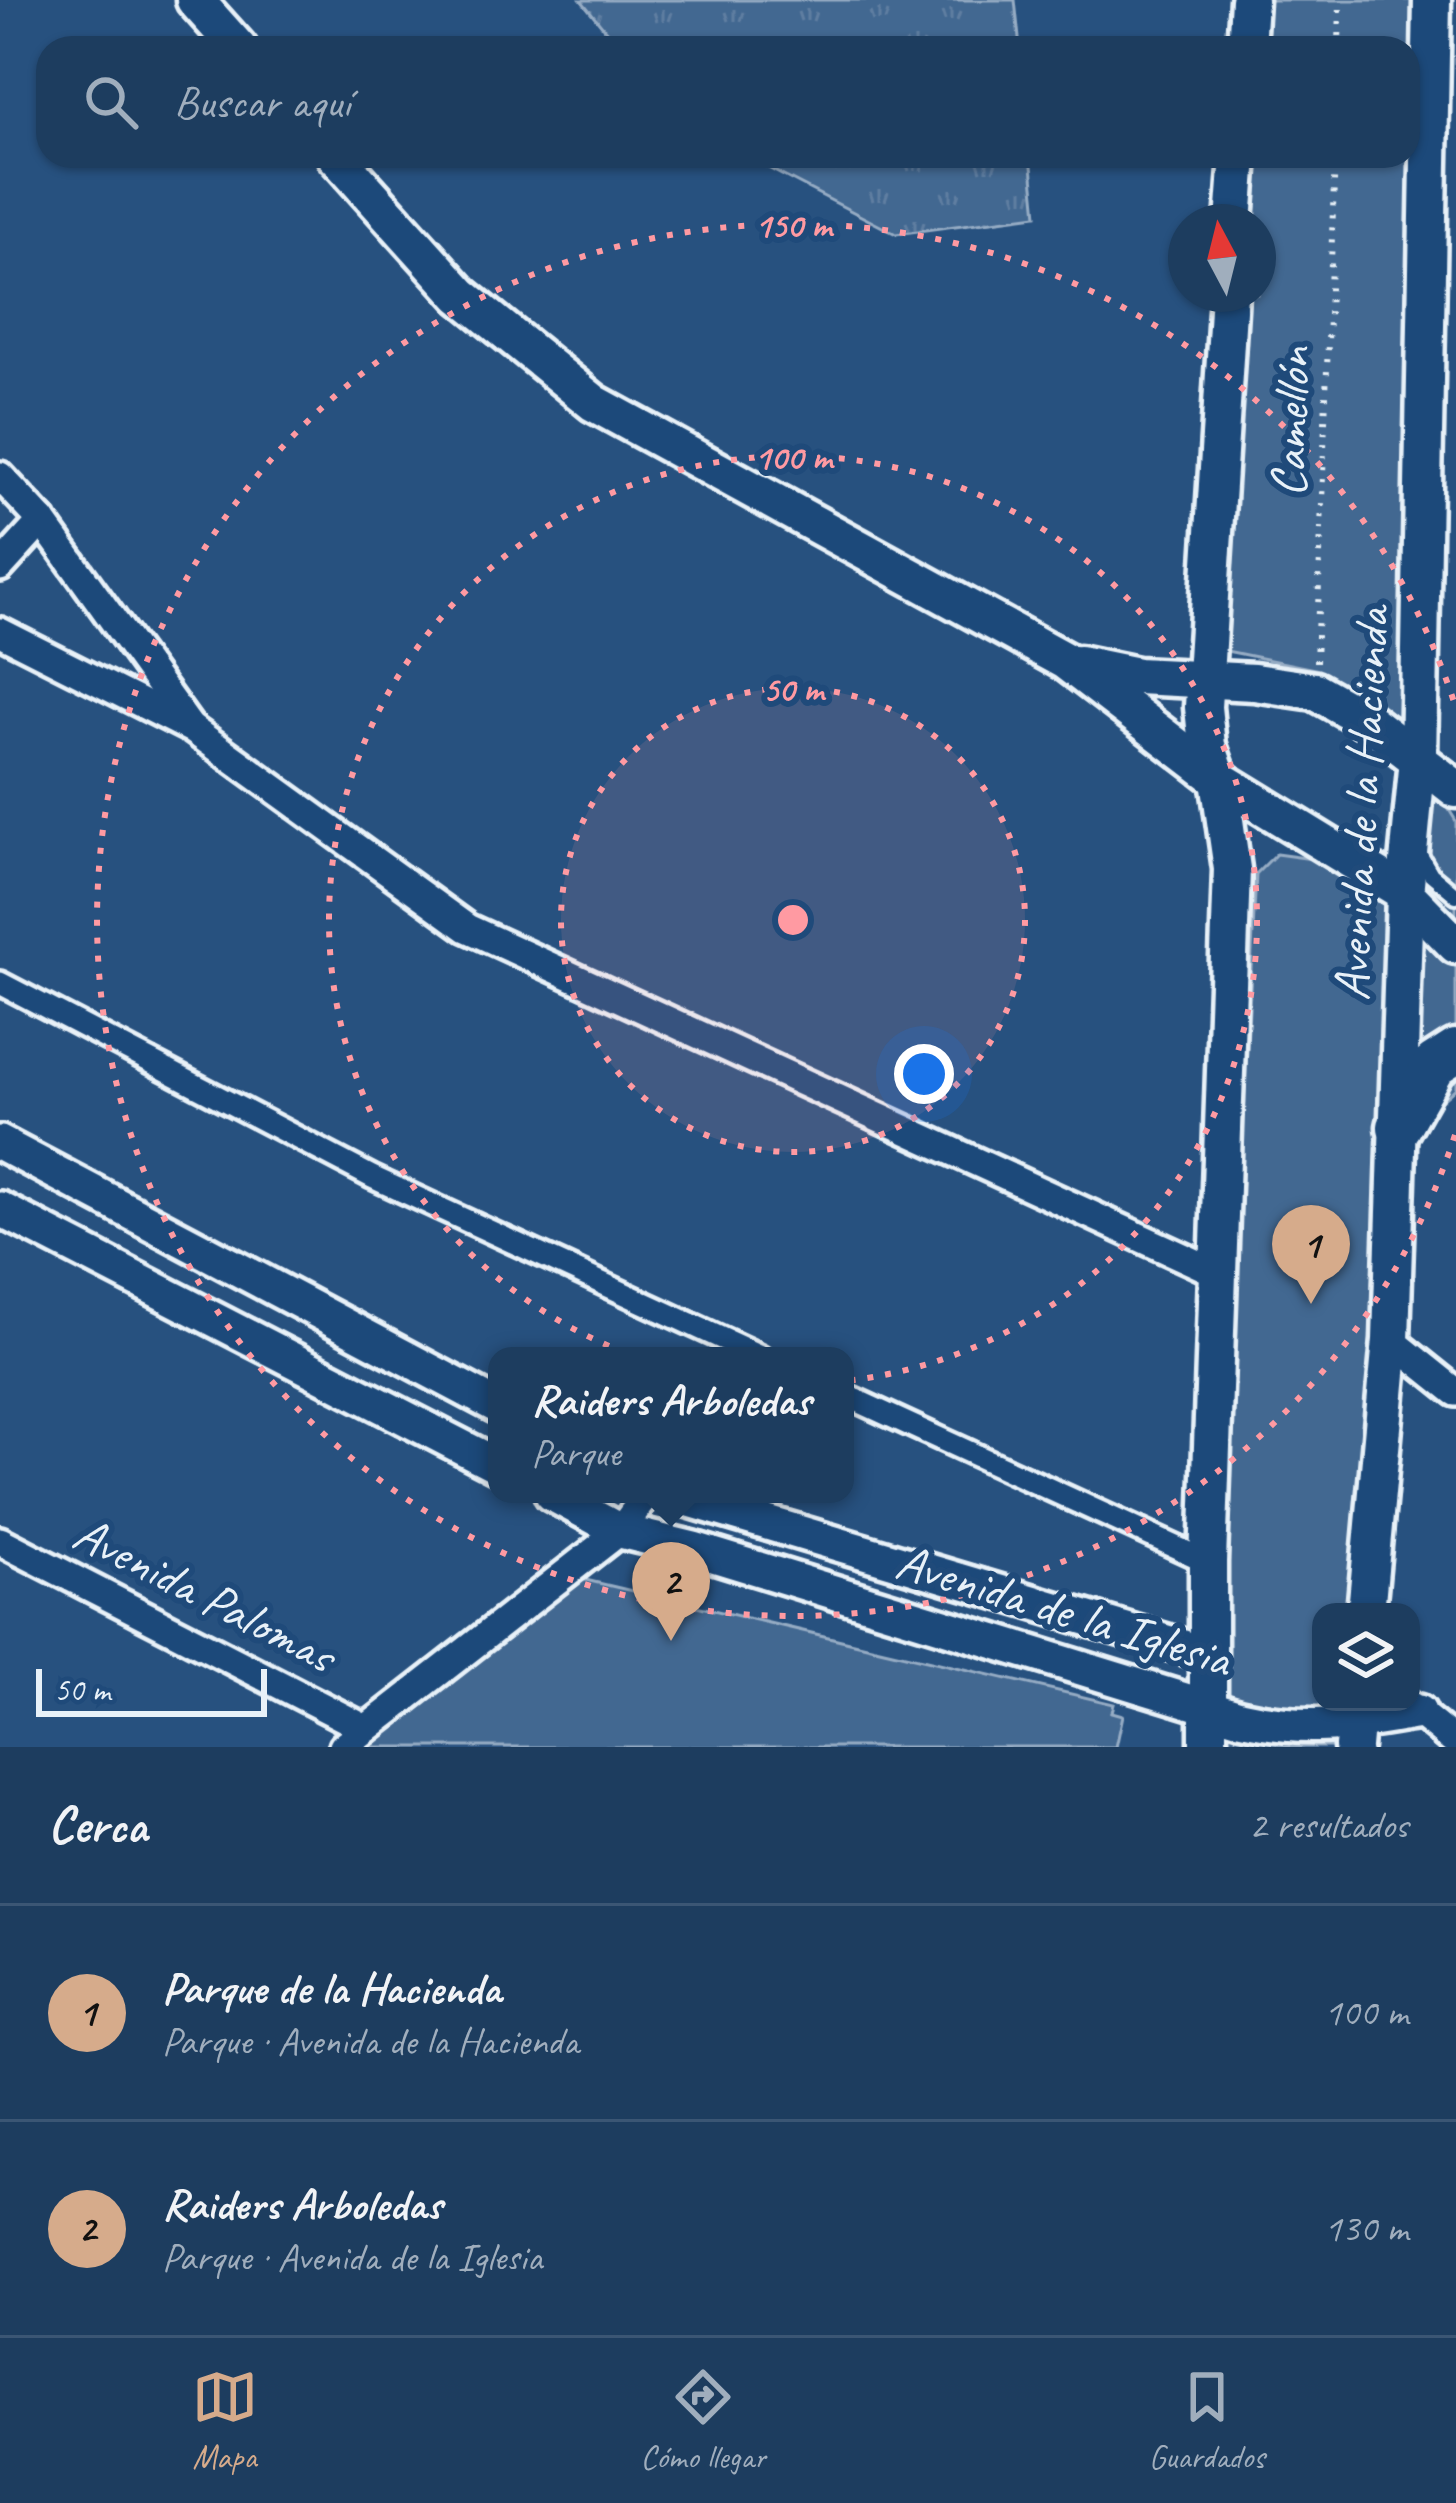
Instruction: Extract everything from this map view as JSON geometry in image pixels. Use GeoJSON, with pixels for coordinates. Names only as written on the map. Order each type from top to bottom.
{"type":"FeatureCollection","features":[{"type":"Feature","properties":{"kind":"main road"},"geometry":{"type":"LineString","coordinates":[[195,0],[227,36]]}},
{"type":"Feature","properties":{"kind":"main road"},"geometry":{"type":"LineString","coordinates":[[1247,36],[1249,0]]}},
{"type":"Feature","properties":{"kind":"main road","name":"Avenida de la Hacienda"},"geometry":{"type":"LineString","coordinates":[[1367,1603],[1391,1340],[1405,892],[1418,758],[1436,134],[1432,0]]}},
{"type":"Feature","properties":{"kind":"main road"},"geometry":{"type":"LineString","coordinates":[[347,168],[461,295],[594,403],[1065,661],[1219,779],[1405,892],[1456,945]]}},
{"type":"Feature","properties":{"kind":"main road"},"geometry":{"type":"LineString","coordinates":[[1235,204],[1238,168]]}},
{"type":"Feature","properties":{"kind":"main road"},"geometry":{"type":"LineString","coordinates":[[1208,1747],[1208,1562],[1232,869],[1219,779],[1207,746],[1203,681],[1228,312]]}},
{"type":"Feature","properties":{"kind":"main road"},"geometry":{"type":"LineString","coordinates":[[1065,661],[1137,676],[1254,682],[1315,692],[1368,721],[1456,789]]}},
{"type":"Feature","properties":{"kind":"main road"},"geometry":{"type":"LineString","coordinates":[[1399,1127],[1434,1065],[1456,1051]]}},
{"type":"Feature","properties":{"kind":"street"},"geometry":{"type":"LineString","coordinates":[[0,476],[42,520],[192,730]]}},
{"type":"Feature","properties":{"kind":"street"},"geometry":{"type":"LineString","coordinates":[[0,567],[42,520]]}},
{"type":"Feature","properties":{"kind":"street"},"geometry":{"type":"LineString","coordinates":[[0,632],[192,730],[466,928],[1220,1274]]}},
{"type":"Feature","properties":{"kind":"street"},"geometry":{"type":"LineString","coordinates":[[0,983],[372,1178],[740,1347]]}},
{"type":"Feature","properties":{"kind":"street"},"geometry":{"type":"LineString","coordinates":[[0,1143],[488,1401]]}},
{"type":"Feature","properties":{"kind":"street"},"geometry":{"type":"LineString","coordinates":[[0,1209],[488,1461]]}},
{"type":"Feature","properties":{"kind":"street"},"geometry":{"type":"LineString","coordinates":[[1391,1340],[1456,1392]]}},
{"type":"Feature","properties":{"kind":"street"},"geometry":{"type":"LineString","coordinates":[[854,1399],[1208,1562]]}},
{"type":"Feature","properties":{"kind":"street","name":"Avenida de la Iglesia"},"geometry":{"type":"LineString","coordinates":[[569,1503],[620,1531],[694,1549],[1271,1724],[1303,1728],[1355,1724],[1399,1711]]}},
{"type":"Feature","properties":{"kind":"street"},"geometry":{"type":"LineString","coordinates":[[354,1738],[620,1531],[640,1503]]}},
{"type":"Feature","properties":{"kind":"street","name":"Avenida de la Iglesia"},"geometry":{"type":"LineString","coordinates":[[700,1503],[1207,1654]]}},
{"type":"Feature","properties":{"kind":"street","name":"Avenida Palomas"},"geometry":{"type":"LineString","coordinates":[[0,1541],[354,1738]]}},
{"type":"Feature","properties":{"kind":"street"},"geometry":{"type":"LineString","coordinates":[[1417,1711],[1456,1743]]}},
{"type":"Feature","properties":{"kind":"lane"},"geometry":{"type":"LineString","coordinates":[[1410,839],[1432,874],[1456,896]]}},
{"type":"Feature","properties":{"kind":"path"},"geometry":{"type":"LineString","coordinates":[[1339,36],[1340,0]]}},
{"type":"Feature","properties":{"kind":"path","name":"Camellón"},"geometry":{"type":"LineString","coordinates":[[1315,692],[1335,168]]}},
{"type":"Feature","properties":{"kind":"green space"},"geometry":{"type":"Polygon","coordinates":[[[581,0],[1015,0],[1019,36],[610,36],[581,0]]]}},
{"type":"Feature","properties":{"kind":"green space"},"geometry":{"type":"Polygon","coordinates":[[[1251,0],[1430,0],[1417,745],[1319,670],[1207,647],[1230,312],[1276,312],[1276,204],[1237,204],[1239,168],[1420,168],[1420,36],[1249,36],[1251,0]]]}},
{"type":"Feature","properties":{"kind":"green space"},"geometry":{"type":"Polygon","coordinates":[[[768,168],[1032,168],[1037,215],[896,234],[768,168]]]}},
{"type":"Feature","properties":{"kind":"green space"},"geometry":{"type":"Polygon","coordinates":[[[1419,761],[1456,821],[1456,1088],[1406,1132],[1407,892],[1419,761]]]}},
{"type":"Feature","properties":{"kind":"green space"},"geometry":{"type":"Polygon","coordinates":[[[1276,854],[1327,861],[1400,895],[1361,1603],[1312,1603],[1312,1711],[1351,1711],[1350,1719],[1213,1702],[1256,874],[1276,854]]]}},
{"type":"Feature","properties":{"kind":"green space"},"geometry":{"type":"Polygon","coordinates":[[[577,1578],[1114,1704],[1112,1712],[1123,1715],[1116,1747],[360,1747],[577,1578]]]}},
{"type":"Feature","properties":{"kind":"green space"},"geometry":{"type":"Polygon","coordinates":[[[1211,1710],[1347,1731],[1346,1747],[1212,1747],[1211,1710]]]}},
{"type":"Feature","properties":{"kind":"place","name":"Parque de la Hacienda"},"geometry":{"type":"Point","coordinates":[1311,1304]}},
{"type":"Feature","properties":{"kind":"place","name":"Raiders Arboledas"},"geometry":{"type":"Point","coordinates":[671,1641]}}]}
